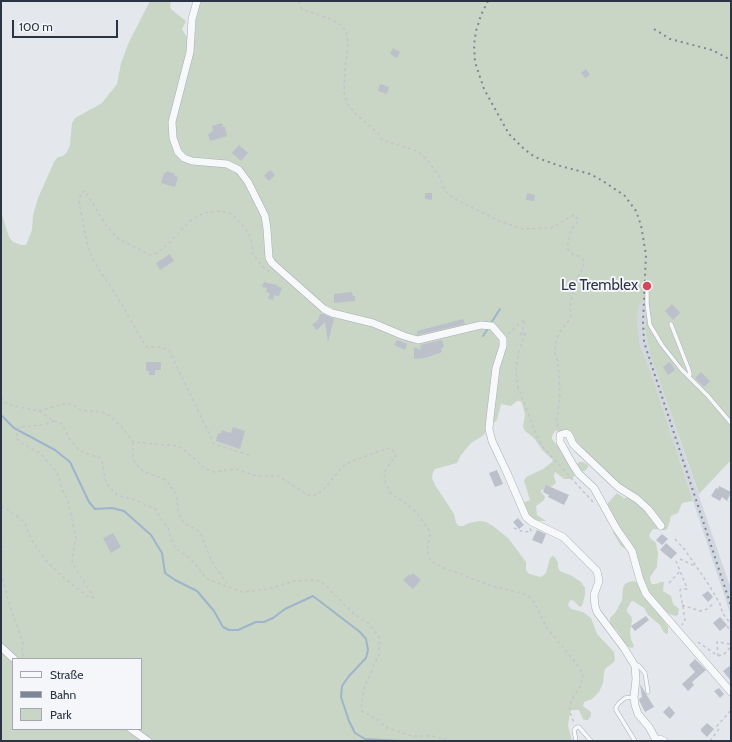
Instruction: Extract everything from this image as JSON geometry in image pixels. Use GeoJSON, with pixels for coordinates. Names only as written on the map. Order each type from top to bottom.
{"type":"FeatureCollection","features":[{"type":"Feature","properties":{"kind":"street"},"geometry":{"type":"LineString","coordinates":[[197,1],[192,19],[190,52],[172,122],[175,146],[178,152],[184,158],[192,161],[227,164],[239,170],[244,175],[265,216],[269,258],[276,269],[324,310],[373,323],[412,339],[422,340],[481,325],[492,326],[498,332],[502,339],[503,346],[496,368],[490,418],[490,435],[514,488],[523,513],[529,520],[563,537],[594,567],[599,576],[594,601],[597,612],[624,648],[635,666],[635,705],[638,714],[659,741]]}},
{"type":"Feature","properties":{"kind":"street"},"geometry":{"type":"LineString","coordinates":[[661,526],[648,509],[637,499],[618,487],[578,449],[573,444],[569,435],[566,433],[560,435],[560,442],[573,465],[579,474],[594,488],[616,528],[632,551],[640,580],[646,594],[731,692]]}},
{"type":"Feature","properties":{"kind":"street"},"geometry":{"type":"LineString","coordinates":[[1,647],[13,658]]}},
{"type":"Feature","properties":{"kind":"street"},"geometry":{"type":"LineString","coordinates":[[132,730],[148,741]]}},
{"type":"Feature","properties":{"kind":"lane"},"geometry":{"type":"LineString","coordinates":[[647,290],[650,325],[662,345],[681,369],[708,396],[731,423]]}},
{"type":"Feature","properties":{"kind":"lane"},"geometry":{"type":"LineString","coordinates":[[671,324],[689,370],[689,377]]}},
{"type":"Feature","properties":{"kind":"lane"},"geometry":{"type":"LineString","coordinates":[[635,666],[638,665],[645,673],[648,692]]}},
{"type":"Feature","properties":{"kind":"lane"},"geometry":{"type":"LineString","coordinates":[[634,697],[625,698],[619,703],[616,710],[635,741]]}},
{"type":"Feature","properties":{"kind":"lane"},"geometry":{"type":"LineString","coordinates":[[576,741],[574,730],[579,727],[591,741]]}},
{"type":"Feature","properties":{"kind":"path"},"geometry":{"type":"LineString","coordinates":[[299,1],[302,9],[330,19],[341,25],[346,31],[348,44],[344,92],[347,103],[356,114],[378,134],[382,140],[418,150],[439,176],[445,191],[453,198],[497,220],[523,229],[551,228],[574,215],[579,220],[571,230],[567,248],[569,252],[581,257],[584,261],[582,270],[576,278],[570,307],[570,319],[560,332],[556,341],[555,353],[558,362],[560,393],[557,420],[560,435]]}},
{"type":"Feature","properties":{"kind":"path"},"geometry":{"type":"LineString","coordinates":[[250,455],[214,444],[169,350],[160,347],[148,347],[142,340],[118,298],[93,260],[86,243],[79,202],[80,193],[85,191],[106,225],[117,238],[150,255],[157,253],[167,245],[190,221],[203,213],[220,211],[232,214],[244,227],[251,238],[253,254],[264,268],[275,275]]}},
{"type":"Feature","properties":{"kind":"path"},"geometry":{"type":"LineString","coordinates":[[502,339],[523,319],[524,320],[524,326],[520,336],[526,332],[519,351],[516,370],[518,387],[542,446],[593,502]]}},
{"type":"Feature","properties":{"kind":"path"},"geometry":{"type":"LineString","coordinates":[[1,397],[6,403],[14,406],[39,411],[54,422]]}},
{"type":"Feature","properties":{"kind":"path"},"geometry":{"type":"LineString","coordinates":[[39,411],[63,404],[72,404],[78,409],[107,414],[122,427],[133,442],[133,460],[143,471],[166,480],[177,495],[178,512],[184,523],[200,532],[212,562],[230,588]]}},
{"type":"Feature","properties":{"kind":"path"},"geometry":{"type":"LineString","coordinates":[[1,506],[14,514],[25,524],[31,539],[45,560],[65,579],[87,596],[94,598],[73,564],[72,560],[76,538],[68,501],[62,489],[58,472],[40,453],[23,444],[16,438],[19,426],[43,425],[59,422],[62,424],[69,438],[78,449],[84,453],[100,458],[102,461],[105,479],[117,495],[135,500],[155,509],[162,522],[168,527],[170,537],[176,549],[190,558],[208,579],[242,592],[268,589],[294,581],[316,580],[322,582],[354,614],[368,624],[379,637],[379,654],[364,688],[361,708],[363,712],[378,720],[387,728],[412,736],[432,736],[447,741]]}},
{"type":"Feature","properties":{"kind":"path"},"geometry":{"type":"LineString","coordinates":[[133,442],[177,446],[182,448],[206,469],[214,472],[235,469],[257,476],[278,476],[308,495],[316,495],[345,464],[391,448],[396,456],[385,471],[384,479],[392,494],[416,512],[429,530],[430,537],[427,548],[430,560],[438,565],[489,585],[527,596],[534,602],[547,628],[579,667],[583,674],[580,687],[572,699],[570,706],[570,712],[576,728]]}},
{"type":"Feature","properties":{"kind":"path"},"geometry":{"type":"LineString","coordinates":[[514,528],[520,531],[531,532],[527,523],[529,520]]}},
{"type":"Feature","properties":{"kind":"path"},"geometry":{"type":"LineString","coordinates":[[1,538],[1,562]]}},
{"type":"Feature","properties":{"kind":"path"},"geometry":{"type":"LineString","coordinates":[[675,540],[680,544],[709,585],[720,604],[723,614],[731,624]]}},
{"type":"Feature","properties":{"kind":"path"},"geometry":{"type":"LineString","coordinates":[[680,559],[696,566]]}},
{"type":"Feature","properties":{"kind":"path"},"geometry":{"type":"LineString","coordinates":[[676,561],[681,570],[687,588],[687,590],[680,589],[685,621]]}},
{"type":"Feature","properties":{"kind":"path"},"geometry":{"type":"LineString","coordinates":[[669,582],[681,570]]}},
{"type":"Feature","properties":{"kind":"path"},"geometry":{"type":"LineString","coordinates":[[1,574],[9,603],[23,642],[24,658]]}},
{"type":"Feature","properties":{"kind":"path"},"geometry":{"type":"LineString","coordinates":[[682,605],[700,611],[707,609],[713,604]]}},
{"type":"Feature","properties":{"kind":"path"},"geometry":{"type":"LineString","coordinates":[[727,626],[731,632]]}},
{"type":"Feature","properties":{"kind":"path"},"geometry":{"type":"LineString","coordinates":[[688,641],[695,640],[718,656]]}},
{"type":"Feature","properties":{"kind":"path"},"geometry":{"type":"LineString","coordinates":[[718,656],[717,642],[731,643]]}},
{"type":"Feature","properties":{"kind":"path"},"geometry":{"type":"LineString","coordinates":[[718,656],[724,654],[731,647]]}},
{"type":"Feature","properties":{"kind":"path"},"geometry":{"type":"LineString","coordinates":[[710,741],[719,729],[718,726],[731,710]]}},
{"type":"Feature","properties":{"kind":"shaded area"},"geometry":{"type":"Polygon","coordinates":[[[646,295],[645,330],[650,354],[731,589],[731,616],[652,376],[640,346],[637,319],[640,304],[646,295]]]}},
{"type":"Feature","properties":{"kind":"green space"},"geometry":{"type":"Polygon","coordinates":[[[150,1],[171,1],[170,7],[172,10],[186,21],[182,29],[186,36],[190,37],[194,36],[195,33],[197,1],[731,1],[731,460],[699,494],[650,354],[645,330],[646,296],[640,304],[637,319],[640,346],[652,376],[693,501],[682,503],[678,513],[671,516],[666,530],[653,529],[649,535],[650,538],[656,543],[658,553],[657,567],[650,577],[650,580],[652,584],[664,582],[663,591],[671,596],[673,604],[679,609],[678,615],[675,616],[665,612],[662,616],[668,627],[668,633],[666,634],[663,631],[660,625],[648,615],[644,608],[633,601],[627,609],[627,612],[631,616],[632,620],[630,632],[634,646],[632,648],[626,646],[617,630],[610,626],[610,618],[615,613],[622,600],[623,588],[625,584],[633,581],[640,583],[629,551],[621,546],[613,533],[614,522],[607,516],[608,503],[617,493],[624,498],[631,497],[569,438],[557,431],[555,431],[552,436],[552,439],[556,444],[561,447],[576,465],[579,462],[583,462],[588,465],[588,467],[586,470],[576,474],[571,479],[564,479],[555,472],[554,476],[556,483],[548,489],[541,490],[545,497],[544,500],[536,506],[537,515],[546,521],[535,521],[531,518],[523,503],[530,500],[524,481],[526,477],[543,469],[553,460],[543,451],[534,438],[525,431],[523,427],[525,415],[522,403],[520,401],[517,401],[511,406],[501,404],[497,420],[495,422],[486,422],[487,428],[484,435],[471,443],[461,455],[457,463],[435,469],[433,472],[432,478],[435,485],[454,514],[456,523],[459,526],[479,521],[486,522],[508,538],[526,562],[526,570],[529,574],[541,577],[546,573],[550,558],[553,556],[558,563],[560,571],[581,582],[585,588],[582,606],[580,607],[571,600],[568,605],[571,609],[583,612],[591,618],[597,634],[614,652],[615,660],[605,669],[603,683],[599,692],[592,699],[584,702],[583,706],[591,712],[591,716],[588,720],[583,719],[579,710],[572,710],[570,712],[568,726],[572,741],[1,741],[1,212],[9,237],[13,242],[26,245],[32,230],[33,215],[38,198],[54,162],[58,157],[63,156],[67,152],[70,145],[72,123],[75,118],[102,103],[117,84],[121,63],[129,42],[150,1]]]}},
{"type":"Feature","properties":{"kind":"building"},"geometry":{"type":"Polygon","coordinates":[[[393,48],[400,52],[397,58],[390,54],[393,48]]]}},
{"type":"Feature","properties":{"kind":"building"},"geometry":{"type":"Polygon","coordinates":[[[586,69],[590,75],[585,78],[581,73],[586,69]]]}},
{"type":"Feature","properties":{"kind":"building"},"geometry":{"type":"Polygon","coordinates":[[[380,84],[389,87],[387,94],[378,91],[380,84]]]}},
{"type":"Feature","properties":{"kind":"building"},"geometry":{"type":"Polygon","coordinates":[[[222,123],[223,127],[225,127],[227,136],[210,141],[208,135],[213,130],[212,126],[222,123]]]}},
{"type":"Feature","properties":{"kind":"building"},"geometry":{"type":"Polygon","coordinates":[[[239,145],[248,153],[241,161],[232,153],[239,145]]]}},
{"type":"Feature","properties":{"kind":"building"},"geometry":{"type":"Polygon","coordinates":[[[270,170],[275,175],[269,181],[264,176],[270,170]]]}},
{"type":"Feature","properties":{"kind":"building"},"geometry":{"type":"Polygon","coordinates":[[[167,171],[178,177],[175,187],[161,183],[164,173],[167,171]]]}},
{"type":"Feature","properties":{"kind":"building"},"geometry":{"type":"Polygon","coordinates":[[[425,193],[432,193],[432,200],[425,199],[425,193]]]}},
{"type":"Feature","properties":{"kind":"building"},"geometry":{"type":"Polygon","coordinates":[[[527,193],[535,195],[534,201],[526,200],[527,193]]]}},
{"type":"Feature","properties":{"kind":"building"},"geometry":{"type":"Polygon","coordinates":[[[170,254],[174,261],[160,270],[156,263],[170,254]]]}},
{"type":"Feature","properties":{"kind":"building"},"geometry":{"type":"Polygon","coordinates":[[[264,282],[277,285],[282,288],[279,296],[274,295],[273,300],[268,299],[270,293],[266,292],[267,288],[262,287],[264,282]]]}},
{"type":"Feature","properties":{"kind":"building"},"geometry":{"type":"Polygon","coordinates":[[[352,292],[353,296],[355,296],[355,301],[334,303],[334,294],[352,292]]]}},
{"type":"Feature","properties":{"kind":"building"},"geometry":{"type":"Polygon","coordinates":[[[672,304],[680,313],[673,320],[665,311],[672,304]]]}},
{"type":"Feature","properties":{"kind":"building"},"geometry":{"type":"Polygon","coordinates":[[[320,314],[324,314],[334,319],[328,342],[325,322],[317,330],[312,325],[318,320],[320,314]]]}},
{"type":"Feature","properties":{"kind":"building"},"geometry":{"type":"Polygon","coordinates":[[[463,319],[465,324],[417,335],[417,331],[463,319]]]}},
{"type":"Feature","properties":{"kind":"building"},"geometry":{"type":"Polygon","coordinates":[[[397,340],[407,344],[405,350],[394,345],[397,340]]]}},
{"type":"Feature","properties":{"kind":"building"},"geometry":{"type":"Polygon","coordinates":[[[442,340],[444,347],[441,348],[442,352],[425,358],[414,359],[414,347],[421,350],[420,345],[442,340]]]}},
{"type":"Feature","properties":{"kind":"building"},"geometry":{"type":"Polygon","coordinates":[[[146,362],[161,362],[161,370],[155,370],[155,375],[149,375],[149,371],[146,371],[146,362]]]}},
{"type":"Feature","properties":{"kind":"building"},"geometry":{"type":"Polygon","coordinates":[[[670,362],[675,370],[668,375],[663,367],[670,362]]]}},
{"type":"Feature","properties":{"kind":"building"},"geometry":{"type":"Polygon","coordinates":[[[701,372],[710,381],[704,387],[695,378],[701,372]]]}},
{"type":"Feature","properties":{"kind":"building"},"geometry":{"type":"Polygon","coordinates":[[[233,427],[245,431],[240,449],[216,441],[218,433],[221,434],[222,430],[231,433],[233,427]]]}},
{"type":"Feature","properties":{"kind":"building"},"geometry":{"type":"Polygon","coordinates":[[[497,470],[503,484],[495,487],[489,473],[497,470]]]}},
{"type":"Feature","properties":{"kind":"building"},"geometry":{"type":"Polygon","coordinates":[[[546,485],[569,495],[564,505],[548,497],[549,495],[543,492],[546,485]]]}},
{"type":"Feature","properties":{"kind":"building"},"geometry":{"type":"Polygon","coordinates":[[[719,486],[731,492],[727,501],[722,497],[720,501],[711,496],[719,486]]]}},
{"type":"Feature","properties":{"kind":"building"},"geometry":{"type":"Polygon","coordinates":[[[518,518],[524,525],[519,529],[513,522],[518,518]]]}},
{"type":"Feature","properties":{"kind":"building"},"geometry":{"type":"Polygon","coordinates":[[[537,530],[546,534],[542,544],[532,540],[537,530]]]}},
{"type":"Feature","properties":{"kind":"building"},"geometry":{"type":"Polygon","coordinates":[[[113,533],[121,547],[111,553],[103,538],[113,533]]]}},
{"type":"Feature","properties":{"kind":"building"},"geometry":{"type":"Polygon","coordinates":[[[662,534],[668,539],[662,545],[656,540],[662,534]]]}},
{"type":"Feature","properties":{"kind":"building"},"geometry":{"type":"Polygon","coordinates":[[[666,543],[677,553],[671,559],[660,550],[666,543]]]}},
{"type":"Feature","properties":{"kind":"building"},"geometry":{"type":"Polygon","coordinates":[[[413,573],[421,580],[413,589],[403,580],[409,574],[410,576],[413,573]]]}},
{"type":"Feature","properties":{"kind":"building"},"geometry":{"type":"Polygon","coordinates":[[[708,591],[713,597],[708,602],[702,595],[708,591]]]}},
{"type":"Feature","properties":{"kind":"building"},"geometry":{"type":"Polygon","coordinates":[[[646,616],[649,620],[635,631],[631,626],[646,616]]]}},
{"type":"Feature","properties":{"kind":"building"},"geometry":{"type":"Polygon","coordinates":[[[720,617],[727,625],[720,631],[713,623],[720,617]]]}},
{"type":"Feature","properties":{"kind":"building"},"geometry":{"type":"Polygon","coordinates":[[[695,659],[706,670],[692,682],[694,685],[688,691],[682,684],[695,672],[689,665],[695,659]]]}},
{"type":"Feature","properties":{"kind":"building"},"geometry":{"type":"Polygon","coordinates":[[[731,665],[731,681],[723,671],[731,665]]]}},
{"type":"Feature","properties":{"kind":"building"},"geometry":{"type":"Polygon","coordinates":[[[640,684],[654,707],[645,712],[639,699],[642,697],[640,684]]]}},
{"type":"Feature","properties":{"kind":"building"},"geometry":{"type":"Polygon","coordinates":[[[719,688],[724,694],[720,698],[714,691],[719,688]]]}},
{"type":"Feature","properties":{"kind":"building"},"geometry":{"type":"Polygon","coordinates":[[[669,706],[675,713],[670,719],[663,712],[669,706]]]}},
{"type":"Feature","properties":{"kind":"building"},"geometry":{"type":"Polygon","coordinates":[[[707,723],[714,729],[707,737],[701,729],[707,723]]]}},
{"type":"Feature","properties":{"kind":"waterway"},"geometry":{"type":"LineString","coordinates":[[491,323],[500,309]]}},
{"type":"Feature","properties":{"kind":"waterway"},"geometry":{"type":"LineString","coordinates":[[483,336],[489,327]]}},
{"type":"Feature","properties":{"kind":"waterway"},"geometry":{"type":"LineString","coordinates":[[1,415],[14,428],[55,450],[70,462],[89,502],[95,509],[112,508],[124,511],[151,535],[162,553],[165,573],[197,591],[214,611],[223,627],[229,630],[238,630],[256,622],[264,622],[273,618],[285,609],[313,596],[360,632],[366,639],[368,650],[366,658],[342,686],[341,697],[349,721],[355,733],[365,739],[400,741]]}},
{"type":"Feature","properties":{"kind":"railway"},"geometry":{"type":"LineString","coordinates":[[488,1],[481,15],[476,31],[474,45],[475,62],[484,89],[509,134],[524,149],[535,157],[590,174],[603,181],[625,196],[636,211],[641,225],[646,255],[643,322],[644,342],[731,606]]}},
{"type":"Feature","properties":{"kind":"railway"},"geometry":{"type":"LineString","coordinates":[[654,29],[670,39],[712,50],[731,60]]}},
{"type":"Feature","properties":{"kind":"place","name":"Le Tremblex"},"geometry":{"type":"Point","coordinates":[647,286]}}]}
